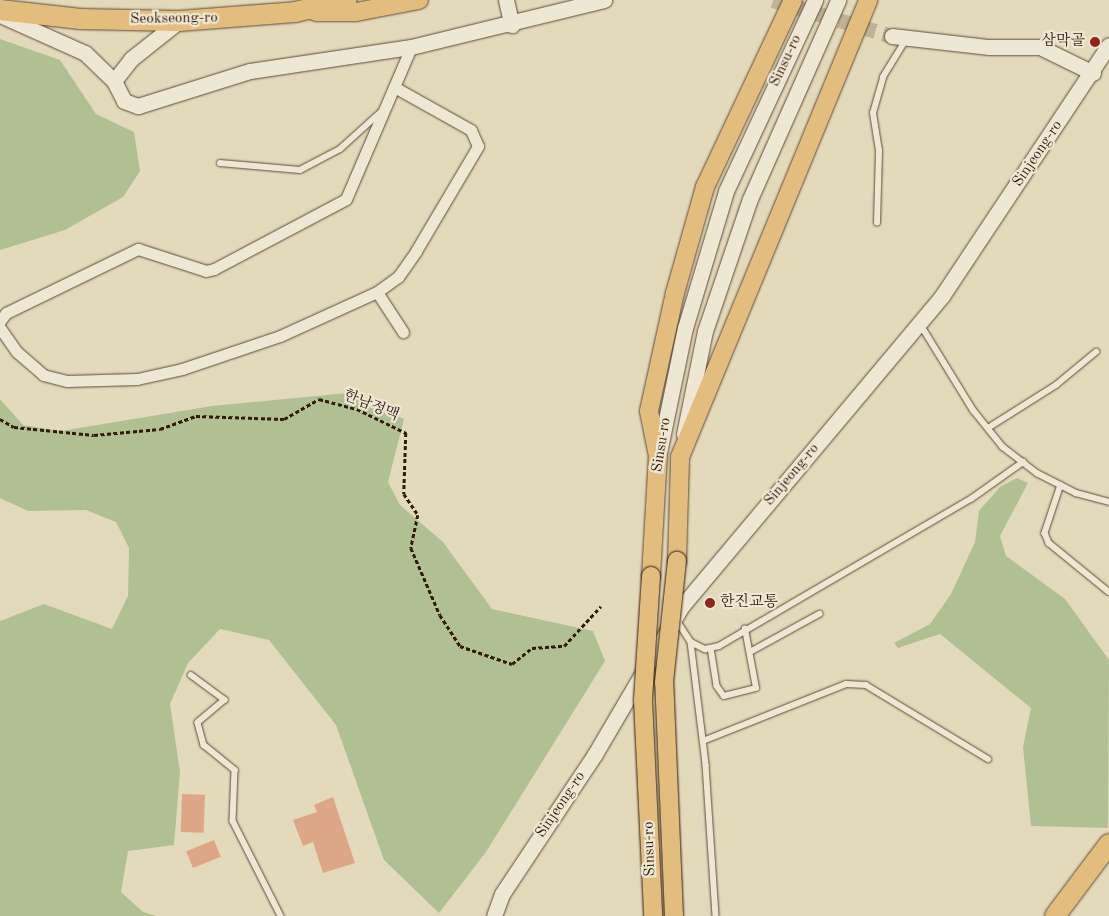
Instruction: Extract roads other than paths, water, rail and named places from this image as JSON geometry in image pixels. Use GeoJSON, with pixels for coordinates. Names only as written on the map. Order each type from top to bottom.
{"type":"FeatureCollection","features":[{"type":"Feature","properties":{"kind":"highway","name":"Seokseong-ro"},"geometry":{"type":"LineString","coordinates":[[0,10],[80,20],[179,21],[295,12],[347,0]]}},
{"type":"Feature","properties":{"kind":"highway"},"geometry":{"type":"LineString","coordinates":[[1055,916],[1109,844]]}},
{"type":"Feature","properties":{"kind":"main road"},"geometry":{"type":"LineString","coordinates":[[295,12],[356,12],[419,0]]}},
{"type":"Feature","properties":{"kind":"main road"},"geometry":{"type":"LineString","coordinates":[[658,456],[649,410],[692,226],[723,144],[792,0]]}},
{"type":"Feature","properties":{"kind":"main road"},"geometry":{"type":"LineString","coordinates":[[680,457],[868,0]]}},
{"type":"Feature","properties":{"kind":"main road","name":"Sinsu-ro"},"geometry":{"type":"LineString","coordinates":[[653,916],[643,700],[658,456]]}},
{"type":"Feature","properties":{"kind":"main road","name":"Sinsu-ro"},"geometry":{"type":"LineString","coordinates":[[674,916],[664,682],[677,561],[680,457]]}},
{"type":"Feature","properties":{"kind":"street"},"geometry":{"type":"LineString","coordinates":[[0,15],[84,53],[114,81],[124,101],[153,104],[250,71],[411,48],[512,25],[604,0]]}},
{"type":"Feature","properties":{"kind":"street","name":"Sinsu-ro"},"geometry":{"type":"LineString","coordinates":[[658,456],[685,328],[726,191],[815,0]]}},
{"type":"Feature","properties":{"kind":"street","name":"Sinsu-ro"},"geometry":{"type":"LineString","coordinates":[[680,457],[705,331],[750,199],[838,0]]}},
{"type":"Feature","properties":{"kind":"street"},"geometry":{"type":"LineString","coordinates":[[507,2],[512,25]]}},
{"type":"Feature","properties":{"kind":"street"},"geometry":{"type":"LineString","coordinates":[[114,81],[132,59],[179,21]]}},
{"type":"Feature","properties":{"kind":"street"},"geometry":{"type":"LineString","coordinates":[[899,37],[989,47],[1040,46],[1093,73]]}},
{"type":"Feature","properties":{"kind":"street","name":"Sinjeong-ro"},"geometry":{"type":"LineString","coordinates":[[494,916],[502,894],[595,754],[675,617],[920,323],[1093,73],[1109,45]]}},
{"type":"Feature","properties":{"kind":"street"},"geometry":{"type":"LineString","coordinates":[[0,321],[6,313],[138,249],[206,271],[327,212],[351,191],[411,48]]}},
{"type":"Feature","properties":{"kind":"street"},"geometry":{"type":"LineString","coordinates":[[0,328],[16,352],[43,375],[67,381],[137,379],[182,369],[280,336],[377,292],[398,277],[416,251],[478,146],[471,130],[394,87]]}},
{"type":"Feature","properties":{"kind":"street"},"geometry":{"type":"LineString","coordinates":[[377,292],[403,332]]}},
{"type":"Feature","properties":{"kind":"lane"},"geometry":{"type":"LineString","coordinates":[[877,223],[879,152],[873,113],[883,77],[899,37]]}},
{"type":"Feature","properties":{"kind":"lane"},"geometry":{"type":"LineString","coordinates":[[220,163],[300,170],[340,149],[386,108]]}},
{"type":"Feature","properties":{"kind":"lane"},"geometry":{"type":"LineString","coordinates":[[920,323],[988,428],[1023,462],[1061,485],[1109,502]]}},
{"type":"Feature","properties":{"kind":"lane"},"geometry":{"type":"LineString","coordinates":[[988,428],[1056,385],[1096,352]]}},
{"type":"Feature","properties":{"kind":"lane"},"geometry":{"type":"LineString","coordinates":[[691,642],[711,648],[971,499],[1023,462]]}},
{"type":"Feature","properties":{"kind":"lane"},"geometry":{"type":"LineString","coordinates":[[1061,485],[1045,533],[1049,543],[1109,592]]}},
{"type":"Feature","properties":{"kind":"lane"},"geometry":{"type":"LineString","coordinates":[[752,651],[819,614]]}},
{"type":"Feature","properties":{"kind":"lane"},"geometry":{"type":"LineString","coordinates":[[675,617],[691,642],[703,741],[716,916]]}},
{"type":"Feature","properties":{"kind":"lane"},"geometry":{"type":"LineString","coordinates":[[711,648],[717,686],[724,696],[732,698],[756,688],[752,651],[745,629]]}},
{"type":"Feature","properties":{"kind":"lane"},"geometry":{"type":"LineString","coordinates":[[191,675],[224,700],[198,723],[204,745],[235,770],[232,821],[281,916]]}},
{"type":"Feature","properties":{"kind":"lane"},"geometry":{"type":"LineString","coordinates":[[703,741],[846,684],[866,685],[988,759]]}},
{"type":"Feature","properties":{"kind":"tunnel"},"geometry":{"type":"LineString","coordinates":[[773,0],[892,36]]}},
{"type":"Feature","properties":{"kind":"place","name":"삼막골"},"geometry":{"type":"Point","coordinates":[1095,42]}},
{"type":"Feature","properties":{"kind":"place","name":"한진교통"},"geometry":{"type":"Point","coordinates":[710,603]}}]}
